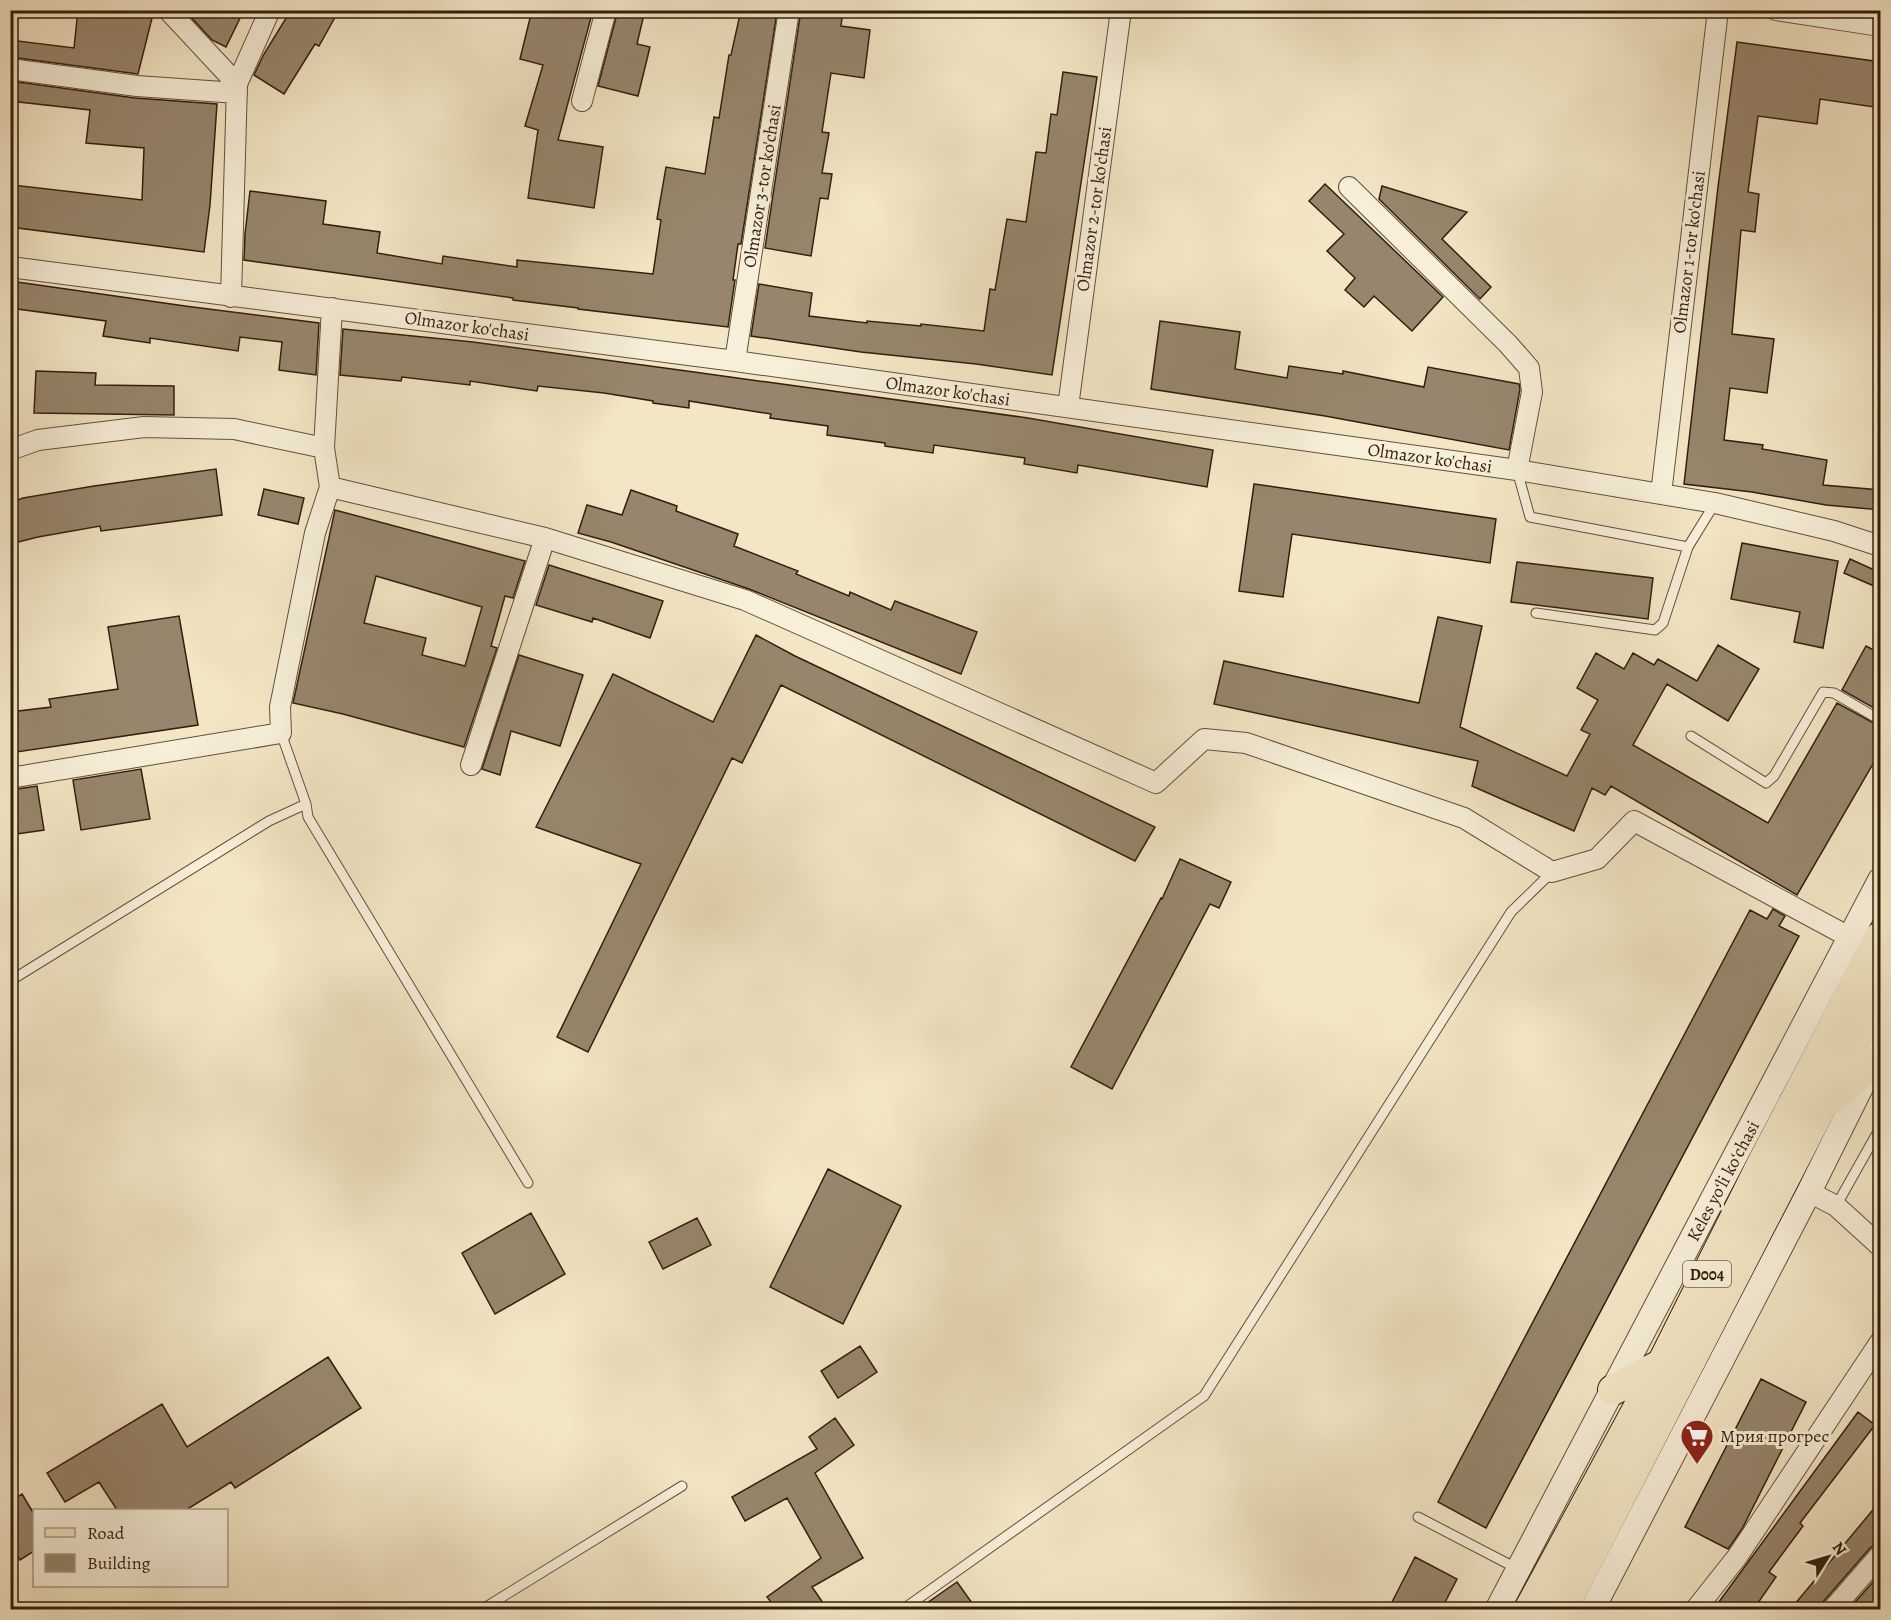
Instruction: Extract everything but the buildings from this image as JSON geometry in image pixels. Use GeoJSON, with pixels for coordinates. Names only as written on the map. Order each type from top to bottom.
{"type":"FeatureCollection","features":[{"type":"Feature","properties":{"kind":"main road","name":"Keles yoʻli koʻchasi"},"geometry":{"type":"LineString","coordinates":[[1529,1610],[1662,1364],[1763,1162],[1881,937]]}},
{"type":"Feature","properties":{"kind":"main road","name":"D004"},"geometry":{"type":"LineString","coordinates":[[1562,1610],[1881,993]]}},
{"type":"Feature","properties":{"kind":"main road"},"geometry":{"type":"LineString","coordinates":[[1820,1108],[1876,1057]]}},
{"type":"Feature","properties":{"kind":"main road"},"geometry":{"type":"LineString","coordinates":[[1613,1390],[1662,1364]]}},
{"type":"Feature","properties":{"kind":"street"},"geometry":{"type":"LineString","coordinates":[[168,10],[237,89]]}},
{"type":"Feature","properties":{"kind":"street"},"geometry":{"type":"LineString","coordinates":[[231,297],[237,89],[270,10]]}},
{"type":"Feature","properties":{"kind":"street"},"geometry":{"type":"LineString","coordinates":[[582,100],[606,10]]}},
{"type":"Feature","properties":{"kind":"street","name":"Olmazor 3-tor ko'chasi"},"geometry":{"type":"LineString","coordinates":[[735,361],[789,10]]}},
{"type":"Feature","properties":{"kind":"street","name":"Olmazor 2-tor ko'chasi"},"geometry":{"type":"LineString","coordinates":[[1068,407],[1121,10]]}},
{"type":"Feature","properties":{"kind":"street","name":"Olmazor 1-tor ko'chasi"},"geometry":{"type":"LineString","coordinates":[[1661,494],[1718,10]]}},
{"type":"Feature","properties":{"kind":"street"},"geometry":{"type":"LineString","coordinates":[[1776,10],[1881,26]]}},
{"type":"Feature","properties":{"kind":"street"},"geometry":{"type":"LineString","coordinates":[[10,69],[137,86],[237,89]]}},
{"type":"Feature","properties":{"kind":"street"},"geometry":{"type":"LineString","coordinates":[[1349,188],[1508,344],[1529,369],[1532,392],[1517,470]]}},
{"type":"Feature","properties":{"kind":"street","name":"Olmazor ko'chasi"},"geometry":{"type":"LineString","coordinates":[[10,267],[735,361],[1517,470],[1715,503],[1834,531],[1881,546]]}},
{"type":"Feature","properties":{"kind":"street"},"geometry":{"type":"LineString","coordinates":[[10,778],[281,733],[280,707],[315,533],[330,487],[324,448],[332,308]]}},
{"type":"Feature","properties":{"kind":"street"},"geometry":{"type":"LineString","coordinates":[[10,450],[38,440],[144,427],[234,429],[324,448]]}},
{"type":"Feature","properties":{"kind":"street"},"geometry":{"type":"LineString","coordinates":[[330,487],[545,538],[745,600],[1156,783],[1203,739],[1246,743],[1464,818],[1552,872],[1597,859],[1634,821],[1851,938]]}},
{"type":"Feature","properties":{"kind":"street"},"geometry":{"type":"LineString","coordinates":[[471,765],[545,538]]}},
{"type":"Feature","properties":{"kind":"street","name":"Keles yoʻli koʻchasi"},"geometry":{"type":"LineString","coordinates":[[1497,1610],[1881,880]]}},
{"type":"Feature","properties":{"kind":"street"},"geometry":{"type":"LineString","coordinates":[[1592,1610],[1809,1192],[1876,1057]]}},
{"type":"Feature","properties":{"kind":"street"},"geometry":{"type":"LineString","coordinates":[[1809,1192],[1836,1206],[1881,1246]]}},
{"type":"Feature","properties":{"kind":"street"},"geometry":{"type":"LineString","coordinates":[[1695,1610],[1737,1557],[1881,1342]]}},
{"type":"Feature","properties":{"kind":"street"},"geometry":{"type":"LineString","coordinates":[[1832,1610],[1881,1555]]}},
{"type":"Feature","properties":{"kind":"lane"},"geometry":{"type":"LineString","coordinates":[[1517,470],[1530,517],[1688,547]]}},
{"type":"Feature","properties":{"kind":"lane"},"geometry":{"type":"LineString","coordinates":[[1536,613],[1655,630],[1663,623],[1688,547],[1715,503]]}},
{"type":"Feature","properties":{"kind":"lane"},"geometry":{"type":"LineString","coordinates":[[1691,736],[1766,783],[1774,776],[1823,692],[1834,693],[1881,720]]}},
{"type":"Feature","properties":{"kind":"lane"},"geometry":{"type":"LineString","coordinates":[[281,733],[306,804],[308,817],[528,1183]]}},
{"type":"Feature","properties":{"kind":"lane"},"geometry":{"type":"LineString","coordinates":[[10,981],[269,821],[306,804]]}},
{"type":"Feature","properties":{"kind":"lane"},"geometry":{"type":"LineString","coordinates":[[902,1610],[1204,1396],[1511,912],[1552,872]]}},
{"type":"Feature","properties":{"kind":"lane"},"geometry":{"type":"LineString","coordinates":[[1836,1206],[1881,1128]]}},
{"type":"Feature","properties":{"kind":"lane"},"geometry":{"type":"LineString","coordinates":[[481,1610],[682,1486]]}},
{"type":"Feature","properties":{"kind":"lane"},"geometry":{"type":"LineString","coordinates":[[1418,1517],[1518,1569]]}},
{"type":"Feature","properties":{"kind":"place","name":"Мрия прогрес"},"geometry":{"type":"Point","coordinates":[1697,1465]}}]}
